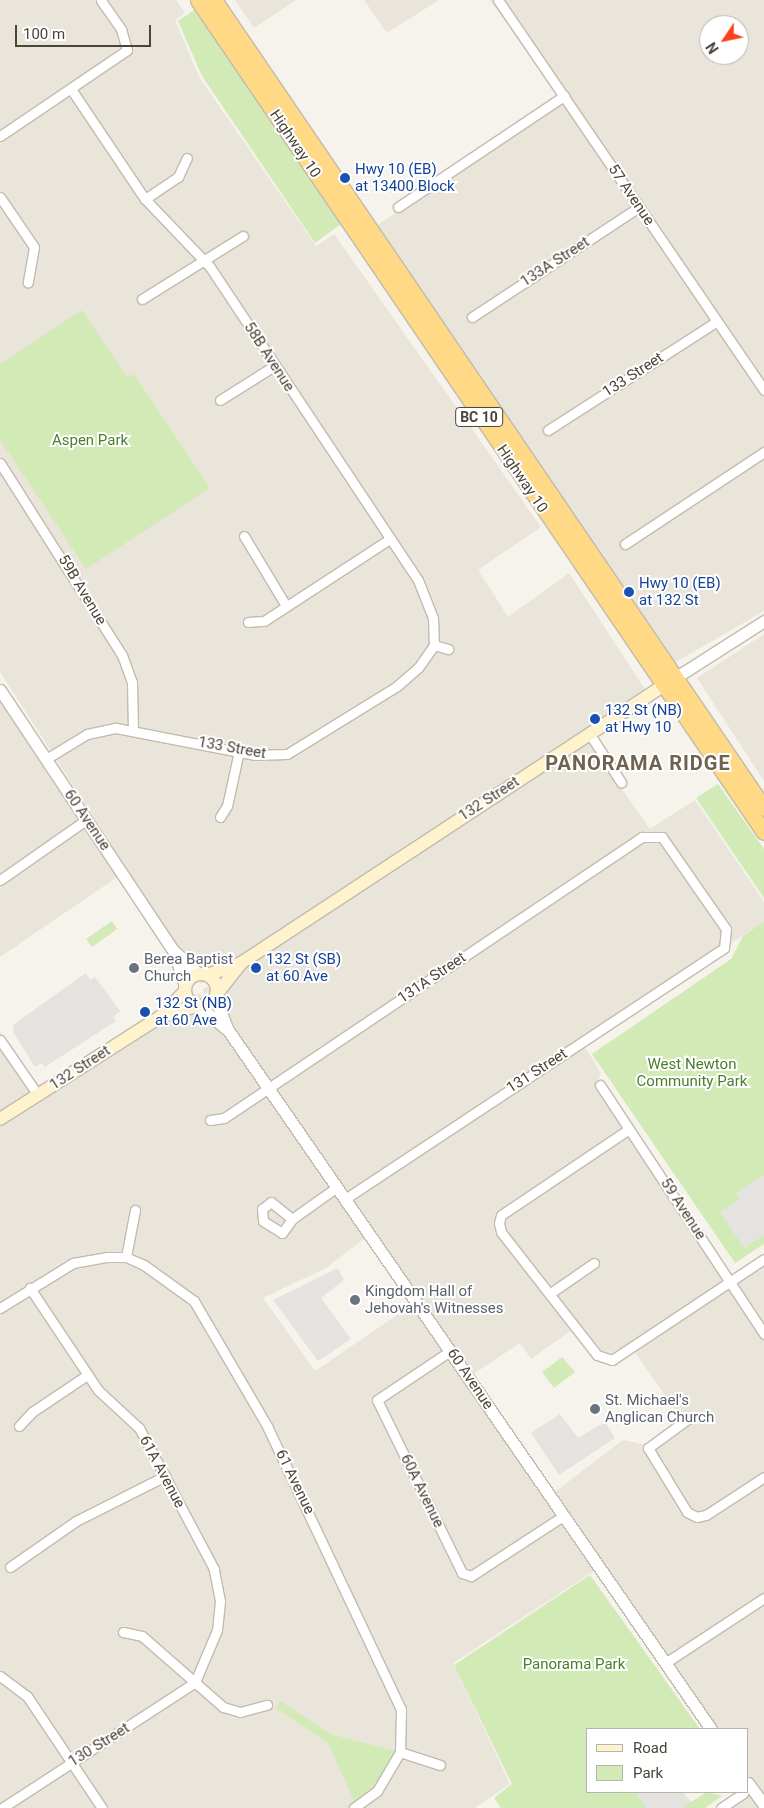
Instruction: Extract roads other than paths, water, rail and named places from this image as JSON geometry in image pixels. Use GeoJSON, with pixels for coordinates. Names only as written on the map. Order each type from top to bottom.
{"type":"FeatureCollection","features":[{"type":"Feature","properties":{"kind":"highway","name":"Highway 10"},"geometry":{"type":"LineString","coordinates":[[198,0],[669,682],[764,808]]}},
{"type":"Feature","properties":{"kind":"highway","name":"Highway 10"},"geometry":{"type":"LineString","coordinates":[[214,0],[669,682],[764,832]]}},
{"type":"Feature","properties":{"kind":"main road","name":"132 Street"},"geometry":{"type":"LineString","coordinates":[[0,1119],[160,1017],[185,989],[203,975],[241,963],[669,682]]}},
{"type":"Feature","properties":{"kind":"main road","name":"132 Street"},"geometry":{"type":"LineString","coordinates":[[160,1017],[198,1006],[216,996],[241,963]]}},
{"type":"Feature","properties":{"kind":"main road"},"geometry":{"type":"LineString","coordinates":[[203,975],[214,981],[216,996]]}},
{"type":"Feature","properties":{"kind":"main road"},"geometry":{"type":"LineString","coordinates":[[185,989],[198,1006]]}},
{"type":"Feature","properties":{"kind":"street"},"geometry":{"type":"LineString","coordinates":[[0,136],[122,56],[128,44],[101,0]]}},
{"type":"Feature","properties":{"kind":"street","name":"57 Avenue"},"geometry":{"type":"LineString","coordinates":[[498,0],[764,390]]}},
{"type":"Feature","properties":{"kind":"street","name":"58B Avenue"},"geometry":{"type":"LineString","coordinates":[[71,89],[145,199],[203,258],[390,539],[426,595],[433,618],[434,645]]}},
{"type":"Feature","properties":{"kind":"street"},"geometry":{"type":"LineString","coordinates":[[398,207],[564,96]]}},
{"type":"Feature","properties":{"kind":"street"},"geometry":{"type":"LineString","coordinates":[[145,199],[178,177],[187,158]]}},
{"type":"Feature","properties":{"kind":"street"},"geometry":{"type":"LineString","coordinates":[[0,197],[34,247],[28,282]]}},
{"type":"Feature","properties":{"kind":"street","name":"133A Street"},"geometry":{"type":"LineString","coordinates":[[472,317],[639,207]]}},
{"type":"Feature","properties":{"kind":"street"},"geometry":{"type":"LineString","coordinates":[[142,299],[203,258],[243,236]]}},
{"type":"Feature","properties":{"kind":"street","name":"133 Street"},"geometry":{"type":"LineString","coordinates":[[548,430],[717,321]]}},
{"type":"Feature","properties":{"kind":"street"},"geometry":{"type":"LineString","coordinates":[[220,400],[274,366]]}},
{"type":"Feature","properties":{"kind":"street"},"geometry":{"type":"LineString","coordinates":[[625,544],[764,452]]}},
{"type":"Feature","properties":{"kind":"street","name":"59B Avenue"},"geometry":{"type":"LineString","coordinates":[[0,463],[122,655],[132,682],[133,728]]}},
{"type":"Feature","properties":{"kind":"street"},"geometry":{"type":"LineString","coordinates":[[244,536],[286,606]]}},
{"type":"Feature","properties":{"kind":"street"},"geometry":{"type":"LineString","coordinates":[[248,622],[264,620],[390,539]]}},
{"type":"Feature","properties":{"kind":"street","name":"132 Street"},"geometry":{"type":"LineString","coordinates":[[669,682],[764,621]]}},
{"type":"Feature","properties":{"kind":"street"},"geometry":{"type":"LineString","coordinates":[[434,645],[448,649]]}},
{"type":"Feature","properties":{"kind":"street","name":"133 Street"},"geometry":{"type":"LineString","coordinates":[[46,759],[96,731],[133,728],[239,751],[274,756],[300,748],[407,678],[434,645]]}},
{"type":"Feature","properties":{"kind":"street","name":"60 Avenue"},"geometry":{"type":"LineString","coordinates":[[0,690],[173,950],[185,989]]}},
{"type":"Feature","properties":{"kind":"street"},"geometry":{"type":"LineString","coordinates":[[589,733],[621,782]]}},
{"type":"Feature","properties":{"kind":"street"},"geometry":{"type":"LineString","coordinates":[[220,817],[227,806],[239,751]]}},
{"type":"Feature","properties":{"kind":"street"},"geometry":{"type":"LineString","coordinates":[[0,880],[87,819]]}},
{"type":"Feature","properties":{"kind":"street","name":"131 Street"},"geometry":{"type":"LineString","coordinates":[[345,1199],[728,942],[726,929],[697,885],[666,842],[652,834]]}},
{"type":"Feature","properties":{"kind":"street","name":"131A Street"},"geometry":{"type":"LineString","coordinates":[[210,1120],[224,1118],[652,834]]}},
{"type":"Feature","properties":{"kind":"street","name":"60 Avenue"},"geometry":{"type":"LineString","coordinates":[[173,950],[203,975]]}},
{"type":"Feature","properties":{"kind":"street","name":"60 Avenue"},"geometry":{"type":"LineString","coordinates":[[216,996],[228,1030],[710,1728]]}},
{"type":"Feature","properties":{"kind":"street","name":"60 Avenue"},"geometry":{"type":"LineString","coordinates":[[198,1006],[228,1030]]}},
{"type":"Feature","properties":{"kind":"street"},"geometry":{"type":"LineString","coordinates":[[0,1040],[38,1095]]}},
{"type":"Feature","properties":{"kind":"street","name":"59 Avenue"},"geometry":{"type":"LineString","coordinates":[[600,1085],[728,1283],[764,1334]]}},
{"type":"Feature","properties":{"kind":"street"},"geometry":{"type":"LineString","coordinates":[[629,1128],[501,1215],[501,1232],[552,1292],[597,1355],[612,1360],[764,1259]]}},
{"type":"Feature","properties":{"kind":"street"},"geometry":{"type":"LineString","coordinates":[[292,1219],[337,1188]]}},
{"type":"Feature","properties":{"kind":"street"},"geometry":{"type":"LineString","coordinates":[[0,1308],[73,1263],[126,1257],[135,1210]]}},
{"type":"Feature","properties":{"kind":"street","name":"61 Avenue"},"geometry":{"type":"LineString","coordinates":[[126,1257],[161,1274],[194,1302],[232,1360],[388,1673],[401,1709],[400,1752]]}},
{"type":"Feature","properties":{"kind":"street"},"geometry":{"type":"LineString","coordinates":[[552,1292],[594,1263]]}},
{"type":"Feature","properties":{"kind":"street","name":"61A Avenue"},"geometry":{"type":"LineString","coordinates":[[30,1288],[87,1375],[138,1428],[214,1569],[220,1601],[217,1630],[195,1682]]}},
{"type":"Feature","properties":{"kind":"street","name":"60A Avenue"},"geometry":{"type":"LineString","coordinates":[[450,1351],[377,1400],[462,1573],[471,1576],[563,1516]]}},
{"type":"Feature","properties":{"kind":"street"},"geometry":{"type":"LineString","coordinates":[[19,1426],[32,1412],[87,1375]]}},
{"type":"Feature","properties":{"kind":"street"},"geometry":{"type":"LineString","coordinates":[[689,1418],[648,1448],[687,1512],[697,1517],[764,1477]]}},
{"type":"Feature","properties":{"kind":"street"},"geometry":{"type":"LineString","coordinates":[[10,1567],[76,1522],[165,1476]]}},
{"type":"Feature","properties":{"kind":"street"},"geometry":{"type":"LineString","coordinates":[[665,1663],[764,1598]]}},
{"type":"Feature","properties":{"kind":"street"},"geometry":{"type":"LineString","coordinates":[[123,1632],[142,1636],[223,1707],[240,1712],[267,1705]]}},
{"type":"Feature","properties":{"kind":"street"},"geometry":{"type":"LineString","coordinates":[[3,1678],[26,1696],[102,1808]]}},
{"type":"Feature","properties":{"kind":"street","name":"130 Street"},"geometry":{"type":"LineString","coordinates":[[2,1808],[195,1682]]}},
{"type":"Feature","properties":{"kind":"street"},"geometry":{"type":"LineString","coordinates":[[354,1808],[377,1791],[400,1752],[440,1765]]}},
{"type":"Feature","properties":{"kind":"street"},"geometry":{"type":"LineString","coordinates":[[749,1791],[764,1805]]}},
{"type":"Feature","properties":{"kind":"street"},"geometry":{"type":"LineString","coordinates":[[721,1808],[740,1793]]}},
{"type":"Feature","properties":{"kind":"place","name":"Hwy 10 (EB) at 13400 Block"},"geometry":{"type":"Point","coordinates":[345,178]}},
{"type":"Feature","properties":{"kind":"place","name":"Hwy 10 (EB) at 132 St"},"geometry":{"type":"Point","coordinates":[629,592]}},
{"type":"Feature","properties":{"kind":"place","name":"132 St (NB) at Hwy 10"},"geometry":{"type":"Point","coordinates":[595,719]}},
{"type":"Feature","properties":{"kind":"place","name":"Berea Baptist Church"},"geometry":{"type":"Point","coordinates":[134,968]}},
{"type":"Feature","properties":{"kind":"place","name":"132 St (SB) at 60 Ave"},"geometry":{"type":"Point","coordinates":[256,968]}},
{"type":"Feature","properties":{"kind":"place","name":"132 St (NB) at 60 Ave"},"geometry":{"type":"Point","coordinates":[145,1012]}},
{"type":"Feature","properties":{"kind":"place","name":"Kingdom Hall of Jehovah's Witnesses"},"geometry":{"type":"Point","coordinates":[355,1300]}},
{"type":"Feature","properties":{"kind":"place","name":"St. Michael's Anglican Church"},"geometry":{"type":"Point","coordinates":[595,1409]}},
{"type":"Feature","properties":{"kind":"district","name":"PANORAMA RIDGE"},"geometry":{"type":"Point","coordinates":[638,763]}},
{"type":"Feature","properties":{"kind":"park label","name":"Aspen Park"},"geometry":{"type":"Point","coordinates":[90,441]}},
{"type":"Feature","properties":{"kind":"park label","name":"West Newton Community Park"},"geometry":{"type":"Point","coordinates":[692,1072]}},
{"type":"Feature","properties":{"kind":"park label","name":"Panorama Park"},"geometry":{"type":"Point","coordinates":[574,1665]}}]}
